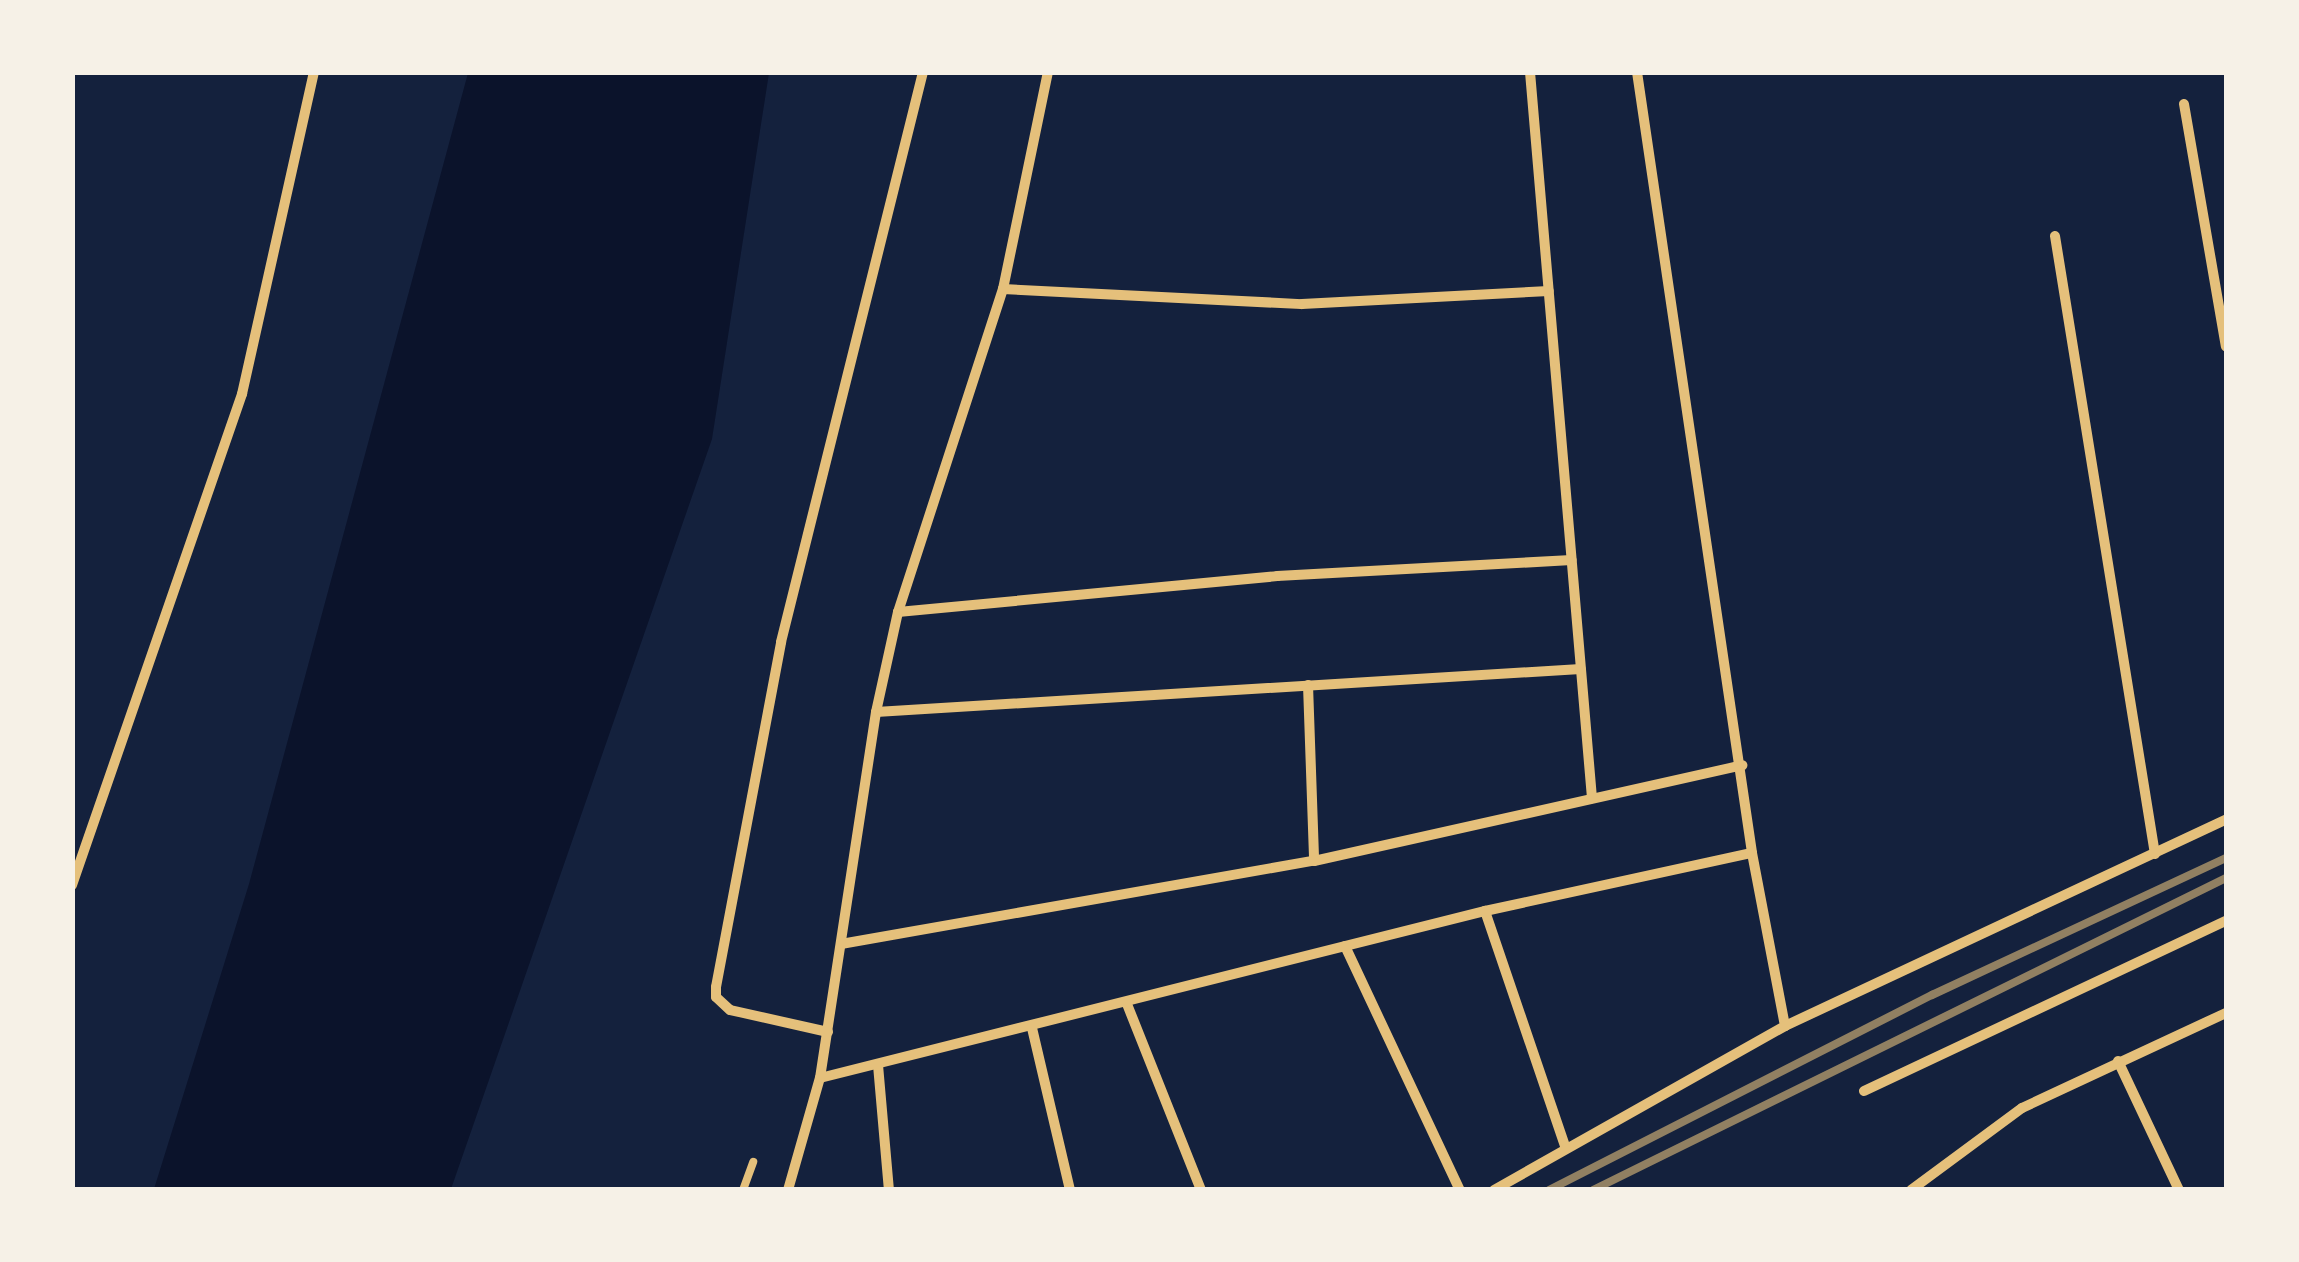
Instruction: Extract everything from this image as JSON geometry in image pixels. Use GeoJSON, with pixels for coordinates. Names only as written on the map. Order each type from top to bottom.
{"type":"FeatureCollection","features":[{"type":"Feature","properties":{"kind":"street"},"geometry":{"type":"LineString","coordinates":[[72,884],[242,394],[314,72]]}},
{"type":"Feature","properties":{"kind":"street"},"geometry":{"type":"LineString","coordinates":[[828,1032],[730,1010],[716,997],[716,987],[780,642],[923,72]]}},
{"type":"Feature","properties":{"kind":"street"},"geometry":{"type":"LineString","coordinates":[[788,1190],[820,1078],[876,712],[898,612],[1003,289],[1048,72]]}},
{"type":"Feature","properties":{"kind":"street"},"geometry":{"type":"LineString","coordinates":[[1530,72],[1592,798]]}},
{"type":"Feature","properties":{"kind":"street"},"geometry":{"type":"LineString","coordinates":[[1637,72],[1752,853],[1785,1026]]}},
{"type":"Feature","properties":{"kind":"street"},"geometry":{"type":"LineString","coordinates":[[2184,104],[2226,346]]}},
{"type":"Feature","properties":{"kind":"street"},"geometry":{"type":"LineString","coordinates":[[2055,236],[2154,854]]}},
{"type":"Feature","properties":{"kind":"street"},"geometry":{"type":"LineString","coordinates":[[1003,289],[1302,304],[1549,292]]}},
{"type":"Feature","properties":{"kind":"street"},"geometry":{"type":"LineString","coordinates":[[898,612],[1277,576],[1572,560]]}},
{"type":"Feature","properties":{"kind":"street"},"geometry":{"type":"LineString","coordinates":[[876,712],[1581,669]]}},
{"type":"Feature","properties":{"kind":"street"},"geometry":{"type":"LineString","coordinates":[[1308,684],[1314,861]]}},
{"type":"Feature","properties":{"kind":"street"},"geometry":{"type":"LineString","coordinates":[[841,944],[1314,861],[1742,765]]}},
{"type":"Feature","properties":{"kind":"street"},"geometry":{"type":"LineString","coordinates":[[1494,1190],[1785,1026],[2226,819]]}},
{"type":"Feature","properties":{"kind":"street"},"geometry":{"type":"LineString","coordinates":[[820,1078],[1032,1028],[1485,911],[1752,853]]}},
{"type":"Feature","properties":{"kind":"street"},"geometry":{"type":"LineString","coordinates":[[1485,911],[1566,1149]]}},
{"type":"Feature","properties":{"kind":"street"},"geometry":{"type":"LineString","coordinates":[[1864,1091],[2226,921]]}},
{"type":"Feature","properties":{"kind":"street"},"geometry":{"type":"LineString","coordinates":[[1344,946],[1460,1190]]}},
{"type":"Feature","properties":{"kind":"street"},"geometry":{"type":"LineString","coordinates":[[1127,1004],[1201,1190]]}},
{"type":"Feature","properties":{"kind":"street"},"geometry":{"type":"LineString","coordinates":[[1911,1190],[2022,1108],[2226,1013]]}},
{"type":"Feature","properties":{"kind":"street"},"geometry":{"type":"LineString","coordinates":[[1032,1028],[1070,1190]]}},
{"type":"Feature","properties":{"kind":"street"},"geometry":{"type":"LineString","coordinates":[[2118,1061],[2179,1190]]}},
{"type":"Feature","properties":{"kind":"street"},"geometry":{"type":"LineString","coordinates":[[878,1065],[888,1190]]}},
{"type":"Feature","properties":{"kind":"lane"},"geometry":{"type":"LineString","coordinates":[[743,1190],[753,1162]]}},
{"type":"Feature","properties":{"kind":"water"},"geometry":{"type":"Polygon","coordinates":[[[468,73],[769,73],[712,439],[451,1189],[154,1189],[249,884],[468,73]]]}},
{"type":"Feature","properties":{"kind":"railway"},"geometry":{"type":"LineString","coordinates":[[1549,1190],[1932,995],[2226,858]]}},
{"type":"Feature","properties":{"kind":"railway"},"geometry":{"type":"LineString","coordinates":[[1593,1190],[2226,878]]}}]}
